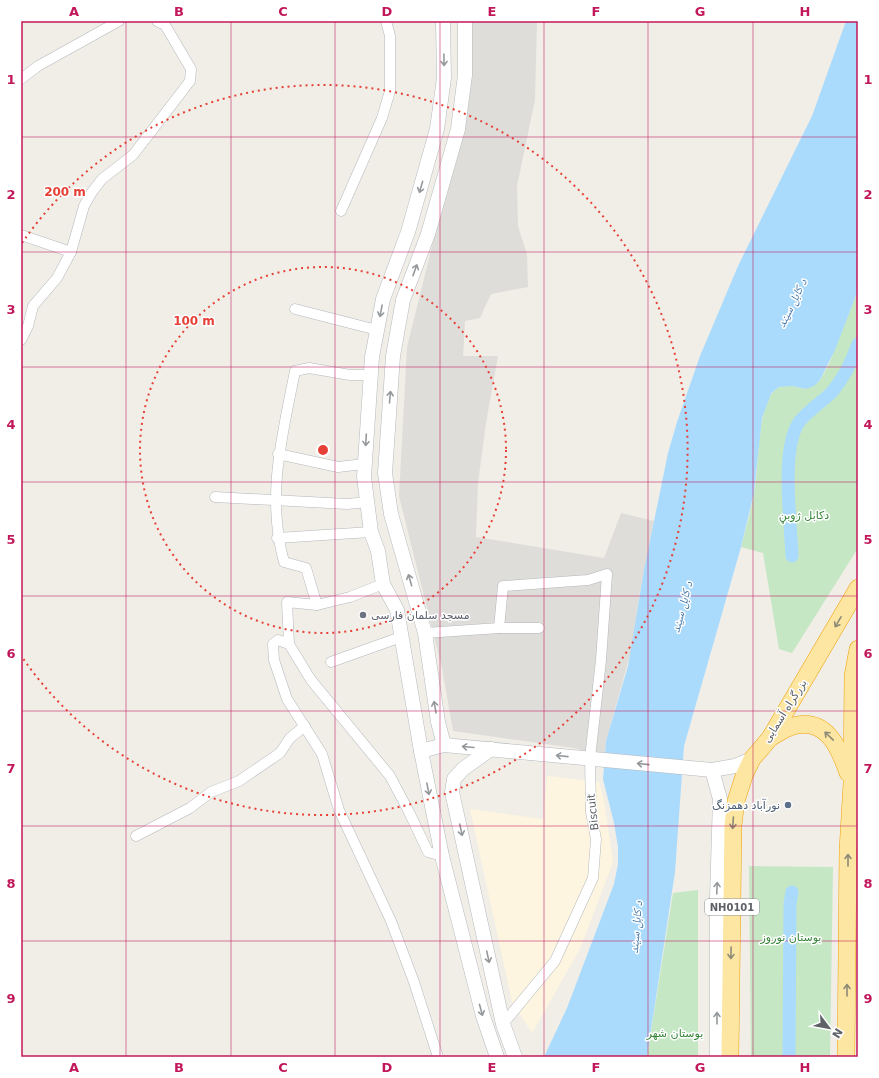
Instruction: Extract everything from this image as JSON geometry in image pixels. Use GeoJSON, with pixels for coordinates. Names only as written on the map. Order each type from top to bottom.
{"type":"FeatureCollection","features":[{"type":"Feature","properties":{"kind":"highway","name":"بزرگراه آسمایی"},"geometry":{"type":"LineString","coordinates":[[730,1057],[733,825],[736,801],[752,759],[770,738],[858,588]]}},
{"type":"Feature","properties":{"kind":"highway","name":"NH0101"},"geometry":{"type":"LineString","coordinates":[[846,1057],[848,850],[852,782],[853,676],[858,649]]}},
{"type":"Feature","properties":{"kind":"highway","name":"NH0101"},"geometry":{"type":"LineString","coordinates":[[770,738],[791,726],[804,724],[824,731],[836,743],[852,782]]}},
{"type":"Feature","properties":{"kind":"main road"},"geometry":{"type":"LineString","coordinates":[[443,21],[444,78],[437,129],[408,232],[383,299],[371,375],[364,477],[371,532],[378,551],[382,584],[396,610],[421,751],[442,856],[483,1016],[497,1057]]}},
{"type":"Feature","properties":{"kind":"main road"},"geometry":{"type":"LineString","coordinates":[[444,745],[433,693],[425,634],[391,514],[385,473],[393,356],[404,300],[428,234],[458,129],[465,75],[465,21]]}},
{"type":"Feature","properties":{"kind":"main road"},"geometry":{"type":"LineString","coordinates":[[421,751],[444,745],[712,770],[736,766],[752,759]]}},
{"type":"Feature","properties":{"kind":"main road"},"geometry":{"type":"LineString","coordinates":[[492,749],[463,769],[454,780],[452,792],[503,1024],[515,1057]]}},
{"type":"Feature","properties":{"kind":"main road"},"geometry":{"type":"LineString","coordinates":[[712,770],[720,799],[717,898],[717,1057]]}},
{"type":"Feature","properties":{"kind":"street"},"geometry":{"type":"LineString","coordinates":[[21,79],[38,66],[119,21]]}},
{"type":"Feature","properties":{"kind":"street"},"geometry":{"type":"LineString","coordinates":[[21,340],[28,326],[33,306],[57,278],[71,252],[84,206],[102,179],[132,155],[190,81],[191,70],[165,25],[157,21]]}},
{"type":"Feature","properties":{"kind":"street"},"geometry":{"type":"LineString","coordinates":[[341,211],[382,118],[390,91],[390,36],[386,21]]}},
{"type":"Feature","properties":{"kind":"street"},"geometry":{"type":"LineString","coordinates":[[21,235],[71,252]]}},
{"type":"Feature","properties":{"kind":"street"},"geometry":{"type":"LineString","coordinates":[[296,309],[377,330]]}},
{"type":"Feature","properties":{"kind":"street"},"geometry":{"type":"LineString","coordinates":[[317,605],[306,568],[284,562],[277,538],[275,501],[278,454],[295,371],[310,368],[350,375],[371,375]]}},
{"type":"Feature","properties":{"kind":"street"},"geometry":{"type":"LineString","coordinates":[[278,454],[338,467],[364,464]]}},
{"type":"Feature","properties":{"kind":"street"},"geometry":{"type":"LineString","coordinates":[[215,497],[347,504],[368,502]]}},
{"type":"Feature","properties":{"kind":"street"},"geometry":{"type":"LineString","coordinates":[[277,538],[371,532]]}},
{"type":"Feature","properties":{"kind":"street","name":"Biscuit"},"geometry":{"type":"LineString","coordinates":[[499,628],[504,586],[588,580],[607,574],[591,812],[596,839],[592,878],[555,961],[503,1024]]}},
{"type":"Feature","properties":{"kind":"street"},"geometry":{"type":"LineString","coordinates":[[382,584],[350,596],[317,605],[287,602],[289,644],[311,680],[390,776],[428,852],[442,856]]}},
{"type":"Feature","properties":{"kind":"street"},"geometry":{"type":"LineString","coordinates":[[425,634],[499,628],[539,628]]}},
{"type":"Feature","properties":{"kind":"street"},"geometry":{"type":"LineString","coordinates":[[331,662],[401,638]]}},
{"type":"Feature","properties":{"kind":"street"},"geometry":{"type":"LineString","coordinates":[[289,644],[278,640],[273,644],[274,660],[287,699],[322,754],[340,810],[391,921],[414,982],[438,1057]]}},
{"type":"Feature","properties":{"kind":"street"},"geometry":{"type":"LineString","coordinates":[[136,836],[190,808],[211,792],[239,781],[280,753],[290,738],[305,726]]}},
{"type":"Feature","properties":{"kind":"shaded area"},"geometry":{"type":"Polygon","coordinates":[[[468,21],[537,21],[535,100],[517,186],[518,226],[527,254],[528,287],[491,294],[480,318],[465,321],[463,356],[498,356],[486,423],[478,483],[476,537],[604,558],[621,513],[654,521],[639,598],[632,648],[606,741],[604,757],[574,748],[453,731],[442,668],[399,496],[407,347],[448,182],[472,71],[468,21]]]}},
{"type":"Feature","properties":{"kind":"shaded area"},"geometry":{"type":"Polygon","coordinates":[[[547,776],[599,782],[604,800],[613,862],[580,949],[532,1033],[512,1002],[470,809],[543,819],[547,776]]]}},
{"type":"Feature","properties":{"kind":"green space","name":"دکابل ژوبڼ"},"geometry":{"type":"Polygon","coordinates":[[[858,290],[858,548],[792,653],[779,649],[763,553],[741,547],[751,510],[755,487],[762,421],[765,407],[776,389],[786,386],[806,389],[820,380],[829,364],[858,290]]]}},
{"type":"Feature","properties":{"kind":"green space","name":"بوستان نوروز"},"geometry":{"type":"Polygon","coordinates":[[[749,866],[833,867],[830,1057],[751,1057],[749,866]]]}},
{"type":"Feature","properties":{"kind":"green space","name":"بوستان شهر"},"geometry":{"type":"Polygon","coordinates":[[[698,890],[698,1057],[647,1057],[673,893],[698,890]]]}},
{"type":"Feature","properties":{"kind":"water","name":"د کابل سيند"},"geometry":{"type":"Polygon","coordinates":[[[846,21],[858,21],[858,290],[835,350],[820,380],[814,386],[806,389],[792,386],[779,387],[771,394],[762,418],[754,493],[741,547],[684,746],[675,872],[647,1057],[544,1057],[567,1008],[614,884],[618,864],[618,847],[614,823],[603,779],[606,741],[628,666],[644,570],[668,453],[677,422],[700,356],[738,266],[812,116],[846,21]]]}},
{"type":"Feature","properties":{"kind":"waterway"},"geometry":{"type":"LineString","coordinates":[[792,556],[788,466],[790,448],[794,433],[800,421],[836,387],[847,369],[858,344]]}},
{"type":"Feature","properties":{"kind":"waterway"},"geometry":{"type":"LineString","coordinates":[[789,1057],[790,904],[792,892]]}},
{"type":"Feature","properties":{"kind":"place","name":"مسجد سلمان فارسی"},"geometry":{"type":"Point","coordinates":[363,615]}},
{"type":"Feature","properties":{"kind":"place","name":"نورآباد دهمزنگ"},"geometry":{"type":"Point","coordinates":[788,805]}}]}
